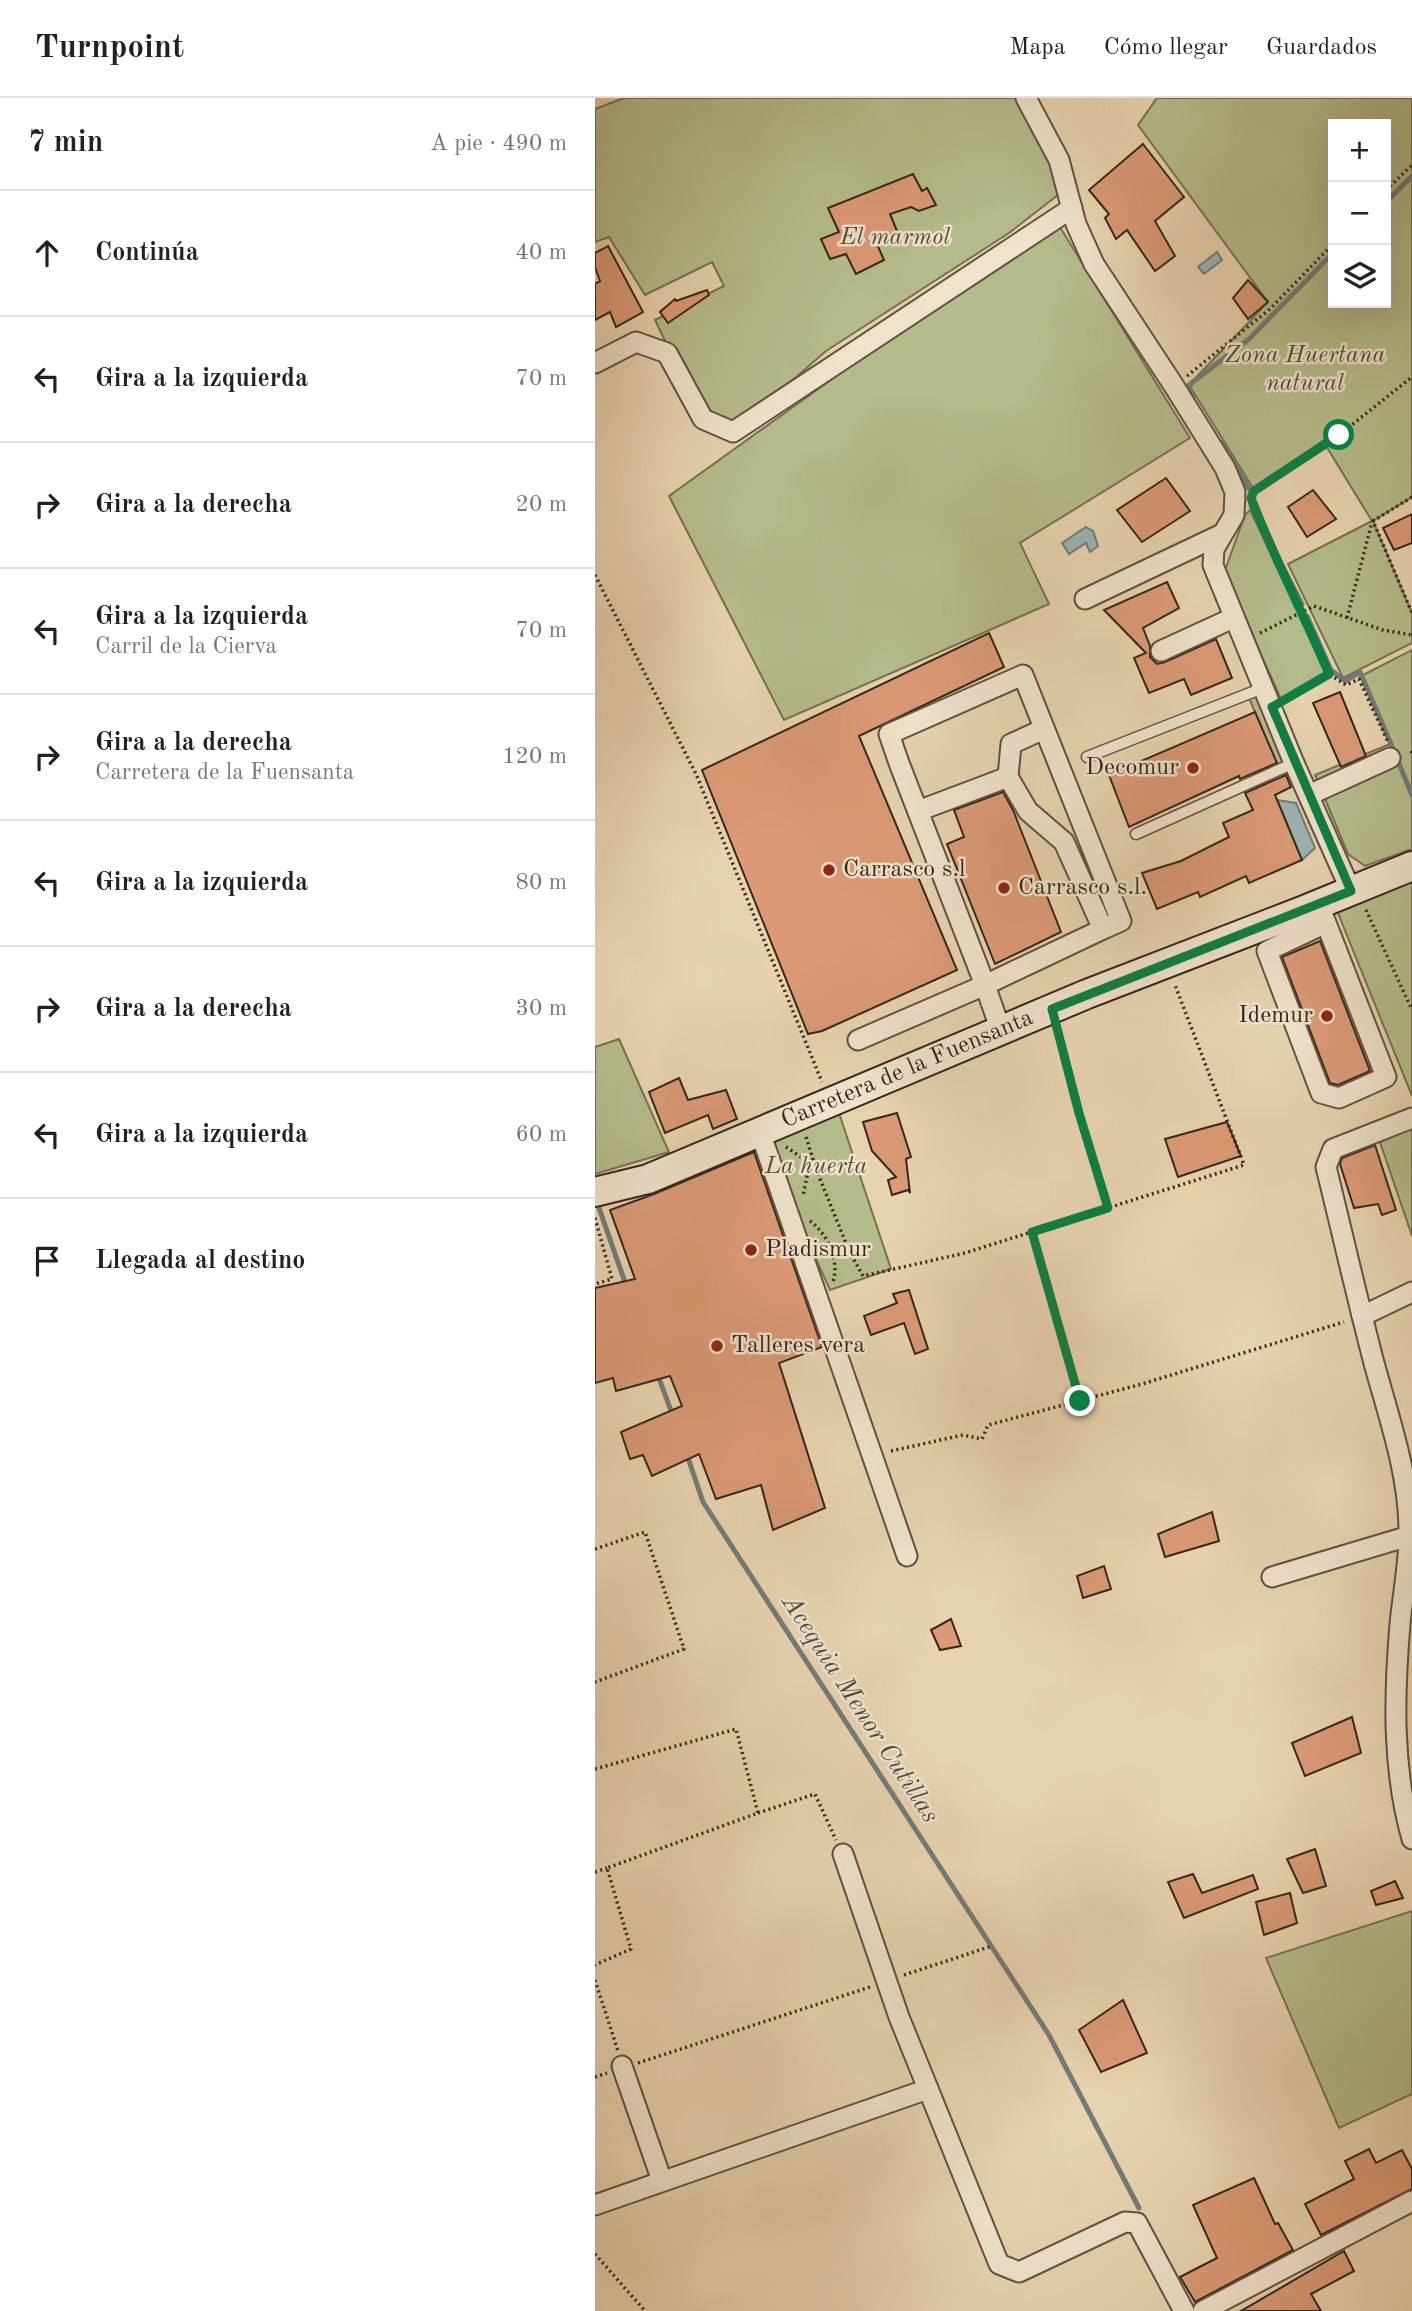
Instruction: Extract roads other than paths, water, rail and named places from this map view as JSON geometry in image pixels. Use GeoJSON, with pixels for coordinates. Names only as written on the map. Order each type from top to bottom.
{"type":"FeatureCollection","features":[{"type":"Feature","properties":{"kind":"main road","name":"Carretera de la Fuensanta"},"geometry":{"type":"LineString","coordinates":[[595,1192],[648,1178],[1166,964],[1322,914],[1354,889],[1412,866]]}},
{"type":"Feature","properties":{"kind":"street"},"geometry":{"type":"LineString","coordinates":[[1026,98],[1059,160],[1076,224],[1094,264],[1226,468],[1235,492],[1234,515],[1214,549],[1213,565],[1294,763],[1354,889]]}},
{"type":"Feature","properties":{"kind":"street"},"geometry":{"type":"LineString","coordinates":[[595,363],[636,342],[667,353],[703,419],[733,432],[1072,208]]}},
{"type":"Feature","properties":{"kind":"street"},"geometry":{"type":"LineString","coordinates":[[1085,599],[1222,534]]}},
{"type":"Feature","properties":{"kind":"street"},"geometry":{"type":"LineString","coordinates":[[1161,651],[1233,618]]}},
{"type":"Feature","properties":{"kind":"street"},"geometry":{"type":"LineString","coordinates":[[858,1040],[985,985],[1121,920],[1023,675],[889,734],[985,985],[1002,1031]]}},
{"type":"Feature","properties":{"kind":"street"},"geometry":{"type":"LineString","coordinates":[[1044,729],[1011,744],[1008,777],[1028,811],[1064,842],[1103,929]]}},
{"type":"Feature","properties":{"kind":"street"},"geometry":{"type":"LineString","coordinates":[[1308,795],[1390,752]]}},
{"type":"Feature","properties":{"kind":"street"},"geometry":{"type":"LineString","coordinates":[[985,985],[918,811],[1008,777]]}},
{"type":"Feature","properties":{"kind":"street"},"geometry":{"type":"LineString","coordinates":[[1322,914],[1386,1077],[1339,1098],[1321,1093],[1268,951],[1322,914]]}},
{"type":"Feature","properties":{"kind":"street"},"geometry":{"type":"LineString","coordinates":[[1412,1118],[1333,1149],[1326,1167],[1362,1316],[1402,1460],[1409,1536],[1406,1625],[1395,1721],[1404,1810],[1412,1839]]}},
{"type":"Feature","properties":{"kind":"street"},"geometry":{"type":"LineString","coordinates":[[760,1132],[907,1556]]}},
{"type":"Feature","properties":{"kind":"street"},"geometry":{"type":"LineString","coordinates":[[1362,1316],[1412,1292]]}},
{"type":"Feature","properties":{"kind":"street"},"geometry":{"type":"LineString","coordinates":[[1272,1577],[1409,1536]]}},
{"type":"Feature","properties":{"kind":"street"},"geometry":{"type":"LineString","coordinates":[[843,1854],[899,2017],[999,2264],[1019,2272],[1125,2222],[1137,2223],[1184,2311]]}},
{"type":"Feature","properties":{"kind":"street"},"geometry":{"type":"LineString","coordinates":[[622,2068],[662,2181]]}},
{"type":"Feature","properties":{"kind":"street"},"geometry":{"type":"LineString","coordinates":[[595,2205],[927,2089]]}},
{"type":"Feature","properties":{"kind":"street"},"geometry":{"type":"LineString","coordinates":[[1203,2311],[1412,2201]]}},
{"type":"Feature","properties":{"kind":"lane"},"geometry":{"type":"LineString","coordinates":[[1087,757],[1263,688]]}},
{"type":"Feature","properties":{"kind":"lane"},"geometry":{"type":"LineString","coordinates":[[1136,834],[1294,763]]}},
{"type":"Feature","properties":{"kind":"water"},"geometry":{"type":"Polygon","coordinates":[[[1217,252],[1222,260],[1204,274],[1198,267],[1217,252]]]}},
{"type":"Feature","properties":{"kind":"water"},"geometry":{"type":"Polygon","coordinates":[[[1086,527],[1093,531],[1098,546],[1090,552],[1086,543],[1069,554],[1062,543],[1086,527]]]}},
{"type":"Feature","properties":{"kind":"water"},"geometry":{"type":"Polygon","coordinates":[[[1277,800],[1296,803],[1315,848],[1302,860],[1277,800]]]}},
{"type":"Feature","properties":{"kind":"waterway"},"geometry":{"type":"LineString","coordinates":[[1391,197],[1412,176]]}},
{"type":"Feature","properties":{"kind":"waterway"},"geometry":{"type":"LineString","coordinates":[[1194,402],[1189,385],[1249,339],[1328,258]]}},
{"type":"Feature","properties":{"kind":"waterway"},"geometry":{"type":"LineString","coordinates":[[1221,443],[1250,490]]}},
{"type":"Feature","properties":{"kind":"waterway"},"geometry":{"type":"LineString","coordinates":[[1251,506],[1302,604]]}},
{"type":"Feature","properties":{"kind":"waterway"},"geometry":{"type":"LineString","coordinates":[[1307,616],[1331,670],[1345,681],[1360,672],[1394,751]]}},
{"type":"Feature","properties":{"kind":"waterway"},"geometry":{"type":"LineString","coordinates":[[1397,759],[1412,795]]}},
{"type":"Feature","properties":{"kind":"waterway","name":"Acequia Menor Cutillas"},"geometry":{"type":"LineString","coordinates":[[599,1208],[627,1288]]}},
{"type":"Feature","properties":{"kind":"waterway","name":"Acequia Menor Cutillas"},"geometry":{"type":"LineString","coordinates":[[657,1373],[673,1416]]}},
{"type":"Feature","properties":{"kind":"waterway","name":"Acequia Menor Cutillas"},"geometry":{"type":"LineString","coordinates":[[687,1455],[703,1502],[1049,2035],[1139,2208]]}},
{"type":"Feature","properties":{"kind":"place","name":"Decomur"},"geometry":{"type":"Point","coordinates":[1193,768]}},
{"type":"Feature","properties":{"kind":"place","name":"Carrasco s.l"},"geometry":{"type":"Point","coordinates":[829,870]}},
{"type":"Feature","properties":{"kind":"place","name":"Carrasco s.l."},"geometry":{"type":"Point","coordinates":[1004,888]}},
{"type":"Feature","properties":{"kind":"place","name":"Idemur"},"geometry":{"type":"Point","coordinates":[1327,1016]}},
{"type":"Feature","properties":{"kind":"place","name":"Pladismur"},"geometry":{"type":"Point","coordinates":[751,1250]}},
{"type":"Feature","properties":{"kind":"place","name":"Talleres vera"},"geometry":{"type":"Point","coordinates":[717,1346]}},
{"type":"Feature","properties":{"kind":"park label","name":"El marmol"},"geometry":{"type":"Point","coordinates":[895,238]}},
{"type":"Feature","properties":{"kind":"park label","name":"Zona Huertana natural"},"geometry":{"type":"Point","coordinates":[1305,370]}},
{"type":"Feature","properties":{"kind":"park label","name":"La huerta"},"geometry":{"type":"Point","coordinates":[816,1167]}}]}
